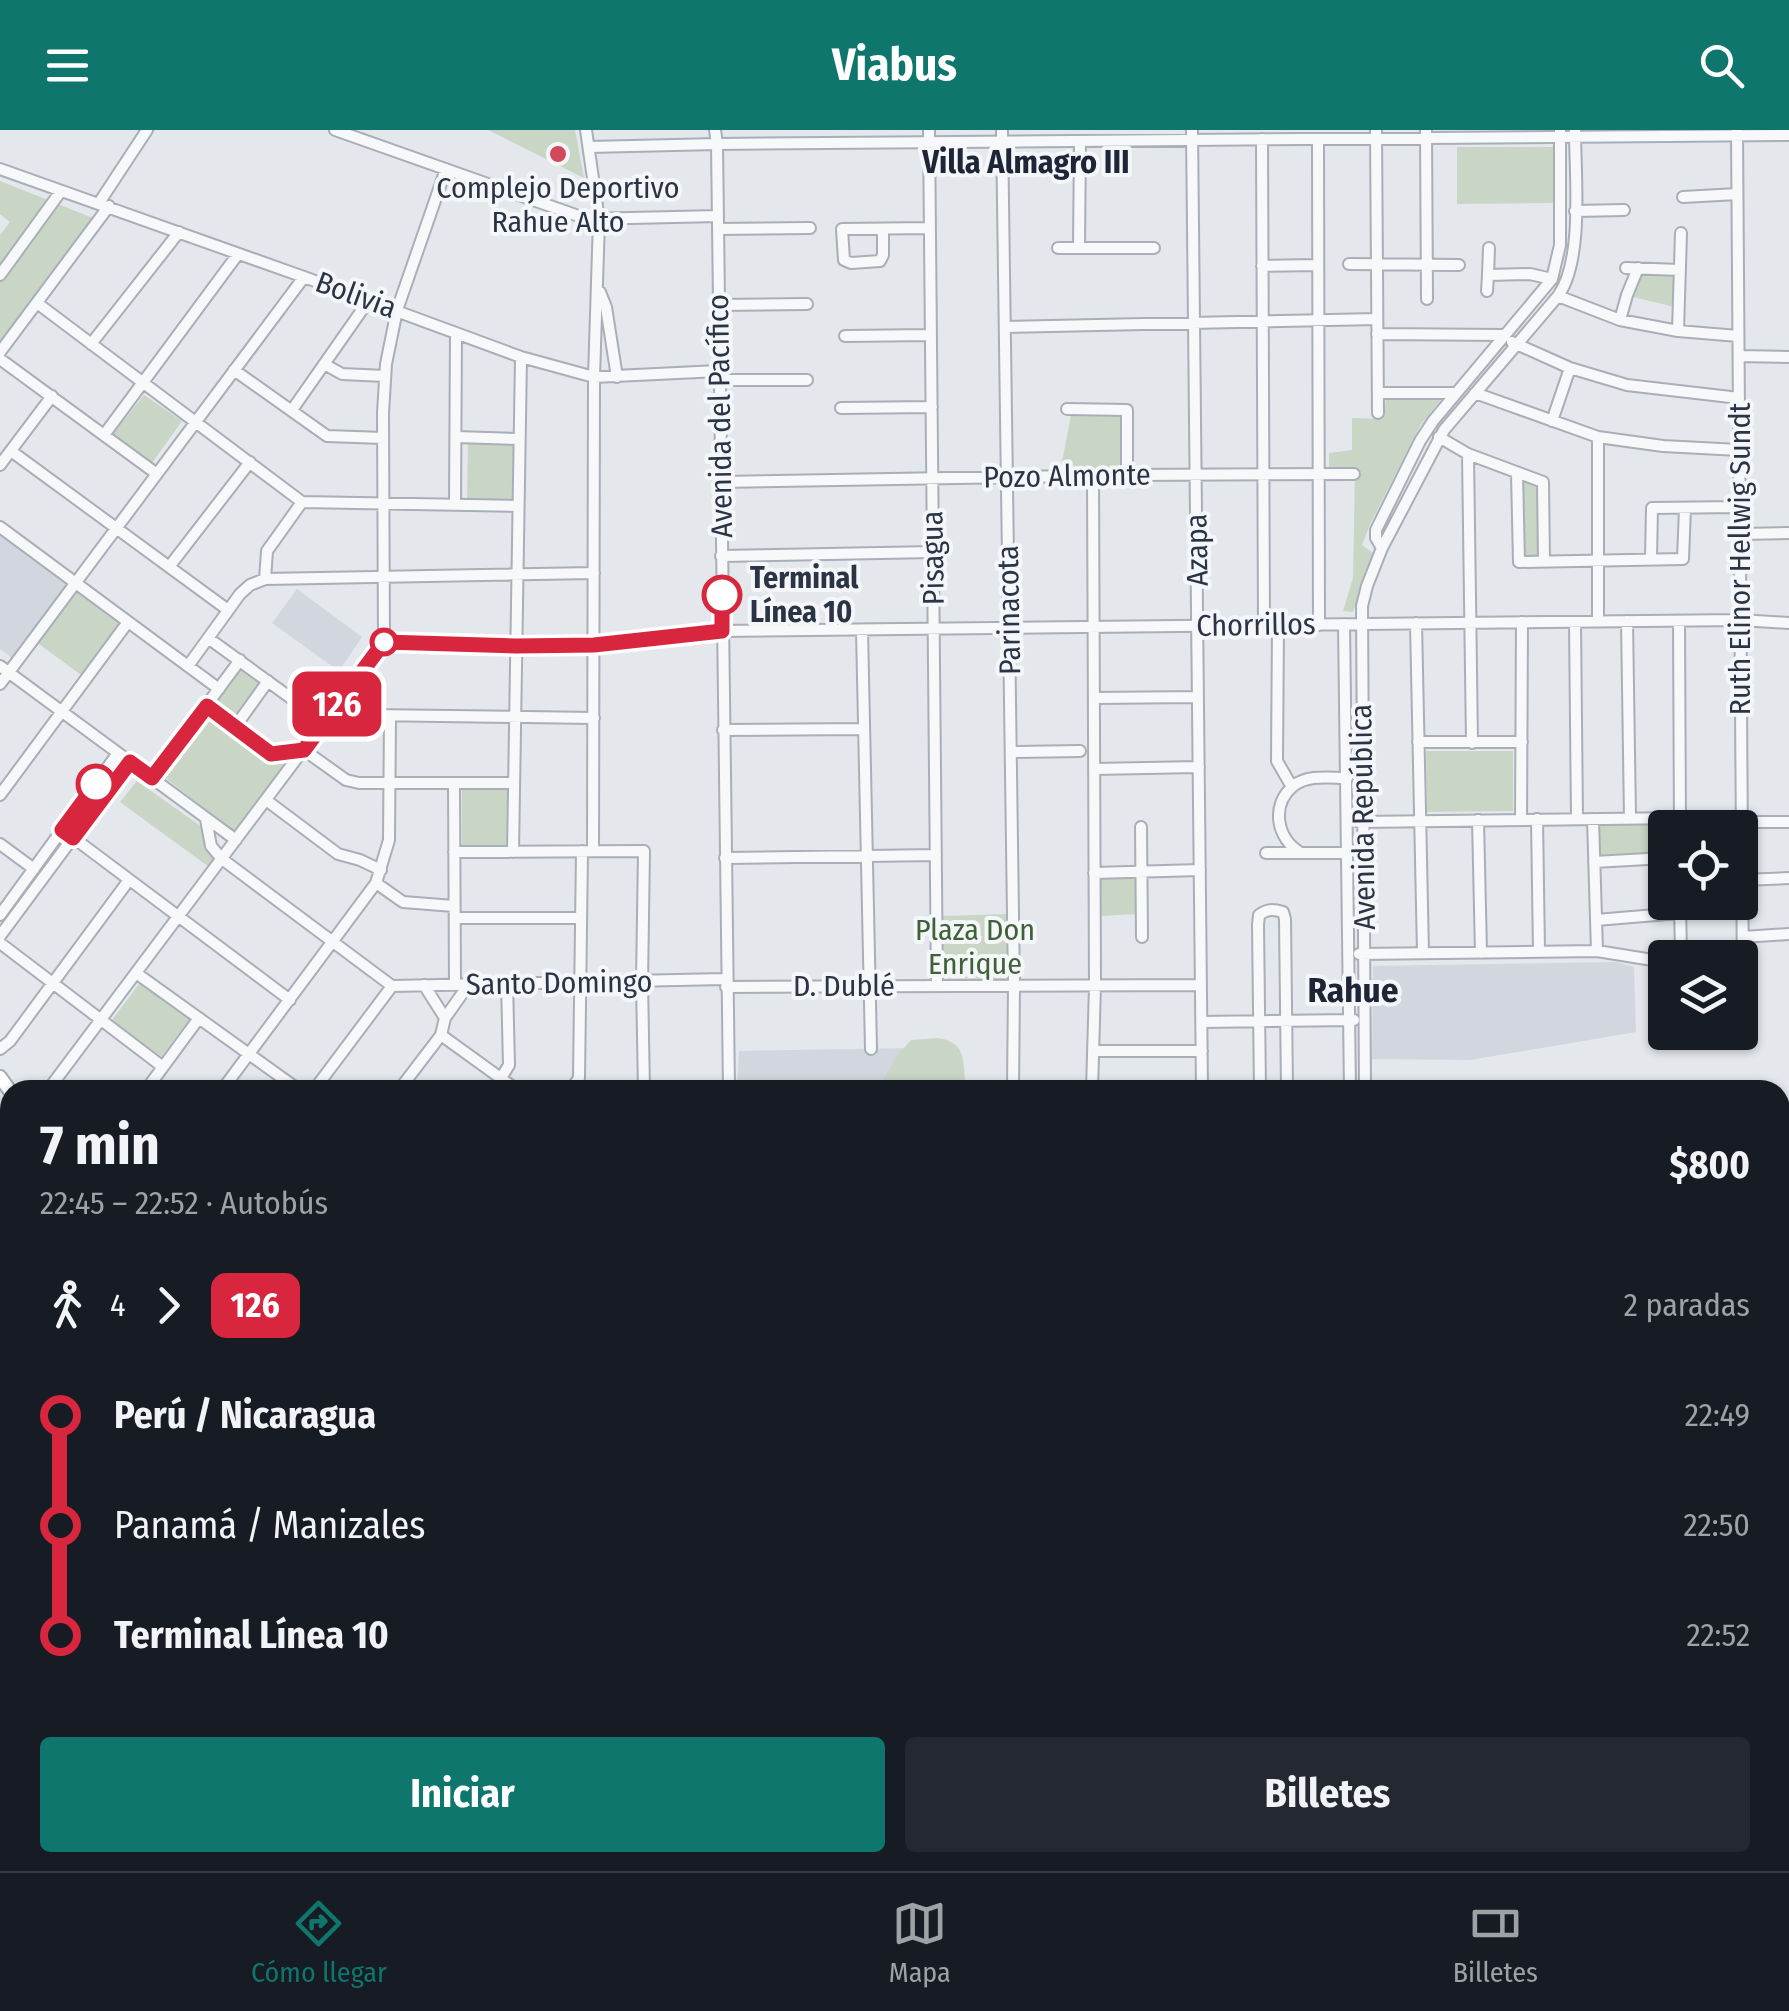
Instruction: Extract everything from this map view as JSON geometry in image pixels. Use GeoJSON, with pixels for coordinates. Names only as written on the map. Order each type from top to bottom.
{"type":"FeatureCollection","features":[{"type":"Feature","properties":{"kind":"street"},"geometry":{"type":"LineString","coordinates":[[147,130],[104,205],[0,356],[157,474]]}},
{"type":"Feature","properties":{"kind":"street"},"geometry":{"type":"LineString","coordinates":[[335,130],[587,219],[718,216]]}},
{"type":"Feature","properties":{"kind":"street"},"geometry":{"type":"LineString","coordinates":[[578,1080],[581,918],[594,718],[594,377],[599,220],[586,130]]}},
{"type":"Feature","properties":{"kind":"street","name":"Avenida del Pacífico"},"geometry":{"type":"LineString","coordinates":[[714,130],[729,1080]]}},
{"type":"Feature","properties":{"kind":"street"},"geometry":{"type":"LineString","coordinates":[[1368,545],[1432,421],[1552,279],[1560,245],[1560,133]]}},
{"type":"Feature","properties":{"kind":"street","name":"Avenida República"},"geometry":{"type":"LineString","coordinates":[[1365,1080],[1362,606],[1382,548],[1439,438],[1568,280],[1573,261],[1575,133]]}},
{"type":"Feature","properties":{"kind":"street","name":"Ruth Elinor Hellwig Sundt"},"geometry":{"type":"LineString","coordinates":[[1737,133],[1742,810]]}},
{"type":"Feature","properties":{"kind":"street"},"geometry":{"type":"LineString","coordinates":[[589,147],[929,136],[1080,141],[1192,135],[1262,139],[1376,134],[1789,135]]}},
{"type":"Feature","properties":{"kind":"street"},"geometry":{"type":"LineString","coordinates":[[1376,134],[1378,413]]}},
{"type":"Feature","properties":{"kind":"street"},"geometry":{"type":"LineString","coordinates":[[1426,134],[1427,299]]}},
{"type":"Feature","properties":{"kind":"street","name":"Azapa"},"geometry":{"type":"LineString","coordinates":[[1192,135],[1202,1080]]}},
{"type":"Feature","properties":{"kind":"street","name":"Pisagua"},"geometry":{"type":"LineString","coordinates":[[929,136],[937,985]]}},
{"type":"Feature","properties":{"kind":"street","name":"Parinacota"},"geometry":{"type":"LineString","coordinates":[[1002,136],[1013,1080]]}},
{"type":"Feature","properties":{"kind":"street"},"geometry":{"type":"LineString","coordinates":[[1262,139],[1264,625]]}},
{"type":"Feature","properties":{"kind":"street"},"geometry":{"type":"LineString","coordinates":[[1318,139],[1319,624]]}},
{"type":"Feature","properties":{"kind":"street"},"geometry":{"type":"LineString","coordinates":[[1079,248],[1080,141]]}},
{"type":"Feature","properties":{"kind":"street"},"geometry":{"type":"LineString","coordinates":[[56,1080],[384,642],[385,376],[396,310],[446,168]]}},
{"type":"Feature","properties":{"kind":"street","name":"Bolivia"},"geometry":{"type":"LineString","coordinates":[[0,169],[520,356],[594,377],[719,375],[807,380]]}},
{"type":"Feature","properties":{"kind":"street"},"geometry":{"type":"LineString","coordinates":[[0,275],[61,191]]}},
{"type":"Feature","properties":{"kind":"street"},"geometry":{"type":"LineString","coordinates":[[1683,196],[1737,194]]}},
{"type":"Feature","properties":{"kind":"street"},"geometry":{"type":"LineString","coordinates":[[1575,212],[1624,210]]}},
{"type":"Feature","properties":{"kind":"street"},"geometry":{"type":"LineString","coordinates":[[718,229],[810,228]]}},
{"type":"Feature","properties":{"kind":"street"},"geometry":{"type":"LineString","coordinates":[[883,228],[880,262],[844,260],[842,229],[883,228],[930,228]]}},
{"type":"Feature","properties":{"kind":"street"},"geometry":{"type":"LineString","coordinates":[[91,344],[179,232]]}},
{"type":"Feature","properties":{"kind":"street"},"geometry":{"type":"LineString","coordinates":[[1678,331],[1682,233]]}},
{"type":"Feature","properties":{"kind":"street"},"geometry":{"type":"LineString","coordinates":[[1058,248],[1154,248]]}},
{"type":"Feature","properties":{"kind":"street"},"geometry":{"type":"LineString","coordinates":[[1487,291],[1488,248]]}},
{"type":"Feature","properties":{"kind":"street"},"geometry":{"type":"LineString","coordinates":[[104,435],[238,254]]}},
{"type":"Feature","properties":{"kind":"street"},"geometry":{"type":"LineString","coordinates":[[1349,264],[1459,265]]}},
{"type":"Feature","properties":{"kind":"street"},"geometry":{"type":"LineString","coordinates":[[1262,266],[1318,265]]}},
{"type":"Feature","properties":{"kind":"street"},"geometry":{"type":"LineString","coordinates":[[1620,320],[1632,268],[1680,270]]}},
{"type":"Feature","properties":{"kind":"street"},"geometry":{"type":"LineString","coordinates":[[1488,275],[1530,274],[1552,279]]}},
{"type":"Feature","properties":{"kind":"street"},"geometry":{"type":"LineString","coordinates":[[0,684],[4,669],[75,583],[304,276]]}},
{"type":"Feature","properties":{"kind":"street"},"geometry":{"type":"LineString","coordinates":[[598,287],[606,307],[618,377]]}},
{"type":"Feature","properties":{"kind":"street"},"geometry":{"type":"LineString","coordinates":[[1558,296],[1620,320],[1678,331],[1738,336]]}},
{"type":"Feature","properties":{"kind":"street"},"geometry":{"type":"LineString","coordinates":[[292,410],[369,300]]}},
{"type":"Feature","properties":{"kind":"street"},"geometry":{"type":"LineString","coordinates":[[37,303],[302,502],[518,506]]}},
{"type":"Feature","properties":{"kind":"street"},"geometry":{"type":"LineString","coordinates":[[718,305],[807,304]]}},
{"type":"Feature","properties":{"kind":"street"},"geometry":{"type":"LineString","coordinates":[[1005,327],[1377,319]]}},
{"type":"Feature","properties":{"kind":"street"},"geometry":{"type":"LineString","coordinates":[[455,505],[456,333]]}},
{"type":"Feature","properties":{"kind":"street"},"geometry":{"type":"LineString","coordinates":[[845,336],[931,334]]}},
{"type":"Feature","properties":{"kind":"street"},"geometry":{"type":"LineString","coordinates":[[1378,334],[1504,335],[1516,346],[1570,368],[1627,385],[1739,398]]}},
{"type":"Feature","properties":{"kind":"street"},"geometry":{"type":"LineString","coordinates":[[513,852],[520,356]]}},
{"type":"Feature","properties":{"kind":"street"},"geometry":{"type":"LineString","coordinates":[[1738,356],[1789,356]]}},
{"type":"Feature","properties":{"kind":"street"},"geometry":{"type":"LineString","coordinates":[[324,364],[342,374],[385,376]]}},
{"type":"Feature","properties":{"kind":"street"},"geometry":{"type":"LineString","coordinates":[[1552,421],[1570,368]]}},
{"type":"Feature","properties":{"kind":"street"},"geometry":{"type":"LineString","coordinates":[[234,370],[327,436],[383,438]]}},
{"type":"Feature","properties":{"kind":"street"},"geometry":{"type":"LineString","coordinates":[[1378,393],[1455,393]]}},
{"type":"Feature","properties":{"kind":"street"},"geometry":{"type":"LineString","coordinates":[[1474,393],[1598,437],[1739,450]]}},
{"type":"Feature","properties":{"kind":"street"},"geometry":{"type":"LineString","coordinates":[[0,466],[52,396]]}},
{"type":"Feature","properties":{"kind":"street"},"geometry":{"type":"LineString","coordinates":[[841,408],[932,407]]}},
{"type":"Feature","properties":{"kind":"street"},"geometry":{"type":"LineString","coordinates":[[1067,409],[1127,410],[1127,475]]}},
{"type":"Feature","properties":{"kind":"street"},"geometry":{"type":"LineString","coordinates":[[456,437],[520,439]]}},
{"type":"Feature","properties":{"kind":"street"},"geometry":{"type":"LineString","coordinates":[[1598,437],[1598,622]]}},
{"type":"Feature","properties":{"kind":"street"},"geometry":{"type":"LineString","coordinates":[[1439,438],[1468,454],[1543,482],[1544,561]]}},
{"type":"Feature","properties":{"kind":"street"},"geometry":{"type":"LineString","coordinates":[[11,451],[228,610]]}},
{"type":"Feature","properties":{"kind":"street"},"geometry":{"type":"LineString","coordinates":[[1468,454],[1472,743]]}},
{"type":"Feature","properties":{"kind":"street"},"geometry":{"type":"LineString","coordinates":[[169,567],[250,462]]}},
{"type":"Feature","properties":{"kind":"street"},"geometry":{"type":"LineString","coordinates":[[1517,473],[1518,562],[1683,559],[1686,508]]}},
{"type":"Feature","properties":{"kind":"street","name":"Pozo Almonte"},"geometry":{"type":"LineString","coordinates":[[720,482],[1354,474]]}},
{"type":"Feature","properties":{"kind":"street"},"geometry":{"type":"LineString","coordinates":[[1092,1080],[1093,476]]}},
{"type":"Feature","properties":{"kind":"street"},"geometry":{"type":"LineString","coordinates":[[1399,483],[1410,493]]}},
{"type":"Feature","properties":{"kind":"street"},"geometry":{"type":"LineString","coordinates":[[265,579],[267,551],[302,502]]}},
{"type":"Feature","properties":{"kind":"street"},"geometry":{"type":"LineString","coordinates":[[1651,560],[1652,508],[1740,508]]}},
{"type":"Feature","properties":{"kind":"street"},"geometry":{"type":"LineString","coordinates":[[0,527],[220,689]]}},
{"type":"Feature","properties":{"kind":"street"},"geometry":{"type":"LineString","coordinates":[[1377,528],[1376,538],[1382,548]]}},
{"type":"Feature","properties":{"kind":"street"},"geometry":{"type":"LineString","coordinates":[[1740,534],[1789,533]]}},
{"type":"Feature","properties":{"kind":"street"},"geometry":{"type":"LineString","coordinates":[[721,556],[933,552]]}},
{"type":"Feature","properties":{"kind":"street"},"geometry":{"type":"LineString","coordinates":[[188,666],[245,589],[265,579],[594,573]]}},
{"type":"Feature","properties":{"kind":"street"},"geometry":{"type":"LineString","coordinates":[[1679,620],[1680,810]]}},
{"type":"Feature","properties":{"kind":"street","name":"Chorrillos"},"geometry":{"type":"LineString","coordinates":[[384,642],[594,645],[722,631],[1679,620],[1789,623]]}},
{"type":"Feature","properties":{"kind":"street"},"geometry":{"type":"LineString","coordinates":[[1628,621],[1630,818]]}},
{"type":"Feature","properties":{"kind":"street"},"geometry":{"type":"LineString","coordinates":[[0,795],[128,622]]}},
{"type":"Feature","properties":{"kind":"street"},"geometry":{"type":"LineString","coordinates":[[1521,820],[1522,622]]}},
{"type":"Feature","properties":{"kind":"street"},"geometry":{"type":"LineString","coordinates":[[1576,622],[1577,819]]}},
{"type":"Feature","properties":{"kind":"street","name":"Avenida República"},"geometry":{"type":"LineString","coordinates":[[1344,624],[1350,1080]]}},
{"type":"Feature","properties":{"kind":"street"},"geometry":{"type":"LineString","coordinates":[[1416,624],[1423,953]]}},
{"type":"Feature","properties":{"kind":"street"},"geometry":{"type":"LineString","coordinates":[[1278,625],[1277,762],[1292,787]]}},
{"type":"Feature","properties":{"kind":"street"},"geometry":{"type":"LineString","coordinates":[[862,630],[870,1049]]}},
{"type":"Feature","properties":{"kind":"street"},"geometry":{"type":"LineString","coordinates":[[208,638],[324,722]]}},
{"type":"Feature","properties":{"kind":"street"},"geometry":{"type":"LineString","coordinates":[[152,778],[240,660]]}},
{"type":"Feature","properties":{"kind":"street"},"geometry":{"type":"LineString","coordinates":[[4,669],[236,840]]}},
{"type":"Feature","properties":{"kind":"street"},"geometry":{"type":"LineString","coordinates":[[235,727],[268,681]]}},
{"type":"Feature","properties":{"kind":"street"},"geometry":{"type":"LineString","coordinates":[[344,695],[370,716],[594,718]]}},
{"type":"Feature","properties":{"kind":"street"},"geometry":{"type":"LineString","coordinates":[[1094,698],[1198,698]]}},
{"type":"Feature","properties":{"kind":"street"},"geometry":{"type":"LineString","coordinates":[[207,706],[271,754],[304,750],[346,780],[514,783]]}},
{"type":"Feature","properties":{"kind":"street"},"geometry":{"type":"LineString","coordinates":[[230,1080],[376,884],[389,840],[390,716]]}},
{"type":"Feature","properties":{"kind":"street"},"geometry":{"type":"LineString","coordinates":[[723,730],[864,729]]}},
{"type":"Feature","properties":{"kind":"street"},"geometry":{"type":"LineString","coordinates":[[1418,742],[1522,742]]}},
{"type":"Feature","properties":{"kind":"street"},"geometry":{"type":"LineString","coordinates":[[1010,752],[1080,751]]}},
{"type":"Feature","properties":{"kind":"street"},"geometry":{"type":"LineString","coordinates":[[0,915],[118,753]]}},
{"type":"Feature","properties":{"kind":"street"},"geometry":{"type":"LineString","coordinates":[[130,762],[0,940],[163,1067]]}},
{"type":"Feature","properties":{"kind":"street"},"geometry":{"type":"LineString","coordinates":[[1094,769],[1199,766]]}},
{"type":"Feature","properties":{"kind":"street"},"geometry":{"type":"LineString","coordinates":[[1301,853],[1289,846],[1281,832],[1280,806],[1292,787],[1317,778],[1347,778]]}},
{"type":"Feature","properties":{"kind":"street"},"geometry":{"type":"LineString","coordinates":[[454,783],[455,984]]}},
{"type":"Feature","properties":{"kind":"street"},"geometry":{"type":"LineString","coordinates":[[266,800],[338,854],[381,870]]}},
{"type":"Feature","properties":{"kind":"street"},"geometry":{"type":"LineString","coordinates":[[206,818],[211,846],[222,859],[392,986],[322,1080]]}},
{"type":"Feature","properties":{"kind":"street"},"geometry":{"type":"LineString","coordinates":[[1593,819],[1597,951]]}},
{"type":"Feature","properties":{"kind":"street"},"geometry":{"type":"LineString","coordinates":[[1478,820],[1482,952]]}},
{"type":"Feature","properties":{"kind":"street"},"geometry":{"type":"LineString","coordinates":[[1537,820],[1538,952]]}},
{"type":"Feature","properties":{"kind":"street"},"geometry":{"type":"LineString","coordinates":[[1348,822],[1648,820]]}},
{"type":"Feature","properties":{"kind":"street"},"geometry":{"type":"LineString","coordinates":[[1758,822],[1789,822]]}},
{"type":"Feature","properties":{"kind":"street"},"geometry":{"type":"LineString","coordinates":[[1142,827],[1142,937]]}},
{"type":"Feature","properties":{"kind":"street"},"geometry":{"type":"LineString","coordinates":[[62,830],[290,1000]]}},
{"type":"Feature","properties":{"kind":"street"},"geometry":{"type":"LineString","coordinates":[[0,844],[34,869]]}},
{"type":"Feature","properties":{"kind":"street"},"geometry":{"type":"LineString","coordinates":[[454,852],[644,850],[644,1080]]}},
{"type":"Feature","properties":{"kind":"street"},"geometry":{"type":"LineString","coordinates":[[1266,853],[1348,853]]}},
{"type":"Feature","properties":{"kind":"street"},"geometry":{"type":"LineString","coordinates":[[725,858],[936,855]]}},
{"type":"Feature","properties":{"kind":"street"},"geometry":{"type":"LineString","coordinates":[[1594,862],[1648,859]]}},
{"type":"Feature","properties":{"kind":"street"},"geometry":{"type":"LineString","coordinates":[[1094,874],[1200,870]]}},
{"type":"Feature","properties":{"kind":"street"},"geometry":{"type":"LineString","coordinates":[[1758,879],[1789,878]]}},
{"type":"Feature","properties":{"kind":"street"},"geometry":{"type":"LineString","coordinates":[[0,1049],[10,1041],[128,880]]}},
{"type":"Feature","properties":{"kind":"street"},"geometry":{"type":"LineString","coordinates":[[376,884],[403,902],[454,912],[581,918]]}},
{"type":"Feature","properties":{"kind":"street"},"geometry":{"type":"LineString","coordinates":[[1260,1080],[1259,916],[1274,909],[1286,919],[1286,1080]]}},
{"type":"Feature","properties":{"kind":"street"},"geometry":{"type":"LineString","coordinates":[[1596,920],[1648,913]]}},
{"type":"Feature","properties":{"kind":"street","name":"Ruth Elinor Hellwig Sundt"},"geometry":{"type":"LineString","coordinates":[[1743,920],[1743,940]]}},
{"type":"Feature","properties":{"kind":"street"},"geometry":{"type":"LineString","coordinates":[[1743,937],[1789,934]]}},
{"type":"Feature","properties":{"kind":"street"},"geometry":{"type":"LineString","coordinates":[[1348,954],[1597,951],[1648,959]]}},
{"type":"Feature","properties":{"kind":"street"},"geometry":{"type":"LineString","coordinates":[[136,972],[285,1080]]}},
{"type":"Feature","properties":{"kind":"street","name":"D. Dublé"},"geometry":{"type":"LineString","coordinates":[[726,983],[1202,985]]}},
{"type":"Feature","properties":{"kind":"street","name":"Santo Domingo"},"geometry":{"type":"LineString","coordinates":[[392,986],[726,983]]}},
{"type":"Feature","properties":{"kind":"street"},"geometry":{"type":"LineString","coordinates":[[410,1080],[469,984]]}},
{"type":"Feature","properties":{"kind":"street"},"geometry":{"type":"LineString","coordinates":[[501,1078],[509,1066],[507,984]]}},
{"type":"Feature","properties":{"kind":"street"},"geometry":{"type":"LineString","coordinates":[[424,985],[445,1018]]}},
{"type":"Feature","properties":{"kind":"street"},"geometry":{"type":"LineString","coordinates":[[153,1080],[200,1018]]}},
{"type":"Feature","properties":{"kind":"street"},"geometry":{"type":"LineString","coordinates":[[1202,1022],[1365,1020]]}},
{"type":"Feature","properties":{"kind":"street"},"geometry":{"type":"LineString","coordinates":[[441,1035],[504,1080]]}},
{"type":"Feature","properties":{"kind":"street"},"geometry":{"type":"LineString","coordinates":[[1093,1052],[1202,1051]]}},
{"type":"Feature","properties":{"kind":"shaded area"},"geometry":{"type":"Polygon","coordinates":[[[0,532],[68,584],[12,658],[0,649],[0,532]]]}},
{"type":"Feature","properties":{"kind":"shaded area"},"geometry":{"type":"Polygon","coordinates":[[[297,589],[362,637],[339,671],[272,623],[297,589]]]}},
{"type":"Feature","properties":{"kind":"shaded area"},"geometry":{"type":"Polygon","coordinates":[[[1616,962],[1634,967],[1636,1032],[1470,1060],[1372,1059],[1373,966],[1616,962]]]}},
{"type":"Feature","properties":{"kind":"shaded area"},"geometry":{"type":"Polygon","coordinates":[[[912,1048],[900,1080],[738,1080],[739,1051],[912,1048]]]}},
{"type":"Feature","properties":{"kind":"green space","name":"Complejo Deportivo Rahue Alto"},"geometry":{"type":"Polygon","coordinates":[[[488,130],[575,130],[584,178],[488,130]]]}},
{"type":"Feature","properties":{"kind":"green space"},"geometry":{"type":"Polygon","coordinates":[[[1457,147],[1554,147],[1554,203],[1457,204],[1457,147]]]}},
{"type":"Feature","properties":{"kind":"green space"},"geometry":{"type":"Polygon","coordinates":[[[0,181],[93,218],[0,346],[0,235],[10,222],[0,214],[0,181]]]}},
{"type":"Feature","properties":{"kind":"green space"},"geometry":{"type":"Polygon","coordinates":[[[1640,273],[1676,274],[1675,307],[1633,297],[1640,273]]]}},
{"type":"Feature","properties":{"kind":"green space"},"geometry":{"type":"Polygon","coordinates":[[[144,395],[182,421],[152,463],[113,434],[144,395]]]}},
{"type":"Feature","properties":{"kind":"green space"},"geometry":{"type":"Polygon","coordinates":[[[1443,397],[1420,426],[1371,522],[1362,545],[1373,553],[1353,612],[1343,611],[1353,578],[1355,468],[1329,470],[1329,453],[1352,450],[1352,418],[1383,419],[1386,400],[1443,397]]]}},
{"type":"Feature","properties":{"kind":"green space"},"geometry":{"type":"Polygon","coordinates":[[[1071,415],[1122,416],[1122,471],[1060,472],[1071,415]]]}},
{"type":"Feature","properties":{"kind":"green space"},"geometry":{"type":"Polygon","coordinates":[[[468,442],[517,444],[515,499],[467,499],[468,442]]]}},
{"type":"Feature","properties":{"kind":"green space"},"geometry":{"type":"Polygon","coordinates":[[[1524,482],[1540,483],[1540,556],[1524,557],[1524,482]]]}},
{"type":"Feature","properties":{"kind":"green space"},"geometry":{"type":"Polygon","coordinates":[[[76,588],[123,623],[84,677],[36,642],[76,588]]]}},
{"type":"Feature","properties":{"kind":"green space"},"geometry":{"type":"Polygon","coordinates":[[[240,664],[264,682],[235,723],[211,705],[240,664]]]}},
{"type":"Feature","properties":{"kind":"green space"},"geometry":{"type":"Polygon","coordinates":[[[206,713],[269,760],[290,760],[237,833],[160,774],[206,713]]]}},
{"type":"Feature","properties":{"kind":"green space"},"geometry":{"type":"Polygon","coordinates":[[[1426,751],[1513,751],[1513,811],[1427,812],[1426,751]]]}},
{"type":"Feature","properties":{"kind":"green space"},"geometry":{"type":"Polygon","coordinates":[[[137,781],[202,827],[205,844],[216,859],[209,867],[120,802],[137,781]]]}},
{"type":"Feature","properties":{"kind":"green space"},"geometry":{"type":"Polygon","coordinates":[[[462,790],[511,790],[511,845],[462,845],[462,790]]]}},
{"type":"Feature","properties":{"kind":"green space"},"geometry":{"type":"Polygon","coordinates":[[[1648,824],[1648,853],[1600,855],[1599,825],[1648,824]]]}},
{"type":"Feature","properties":{"kind":"green space"},"geometry":{"type":"Polygon","coordinates":[[[1138,876],[1138,914],[1099,916],[1100,877],[1138,876]]]}},
{"type":"Feature","properties":{"kind":"green space","name":"Plaza Don Enrique"},"geometry":{"type":"Polygon","coordinates":[[[1006,914],[1007,979],[944,978],[943,916],[1006,914]]]}},
{"type":"Feature","properties":{"kind":"green space"},"geometry":{"type":"Polygon","coordinates":[[[142,980],[191,1017],[161,1057],[112,1020],[142,980]]]}},
{"type":"Feature","properties":{"kind":"green space"},"geometry":{"type":"Polygon","coordinates":[[[937,1038],[955,1044],[966,1080],[883,1080],[911,1040],[937,1038]]]}},
{"type":"Feature","properties":{"kind":"bus line","name":"126"},"geometry":{"type":"LineString","coordinates":[[96,784],[62,830],[73,838],[130,762],[152,778],[207,706],[271,754],[304,750],[384,642],[594,645],[722,631],[722,595]]}},
{"type":"Feature","properties":{"kind":"place","name":"Complejo Deportivo Rahue Alto"},"geometry":{"type":"Point","coordinates":[558,154]}},
{"type":"Feature","properties":{"kind":"place","name":"Terminal Línea 10"},"geometry":{"type":"Point","coordinates":[722,595]}},
{"type":"Feature","properties":{"kind":"district","name":"Villa Almagro III"},"geometry":{"type":"Point","coordinates":[1026,162]}},
{"type":"Feature","properties":{"kind":"district","name":"Rahue"},"geometry":{"type":"Point","coordinates":[1353,990]}}]}
